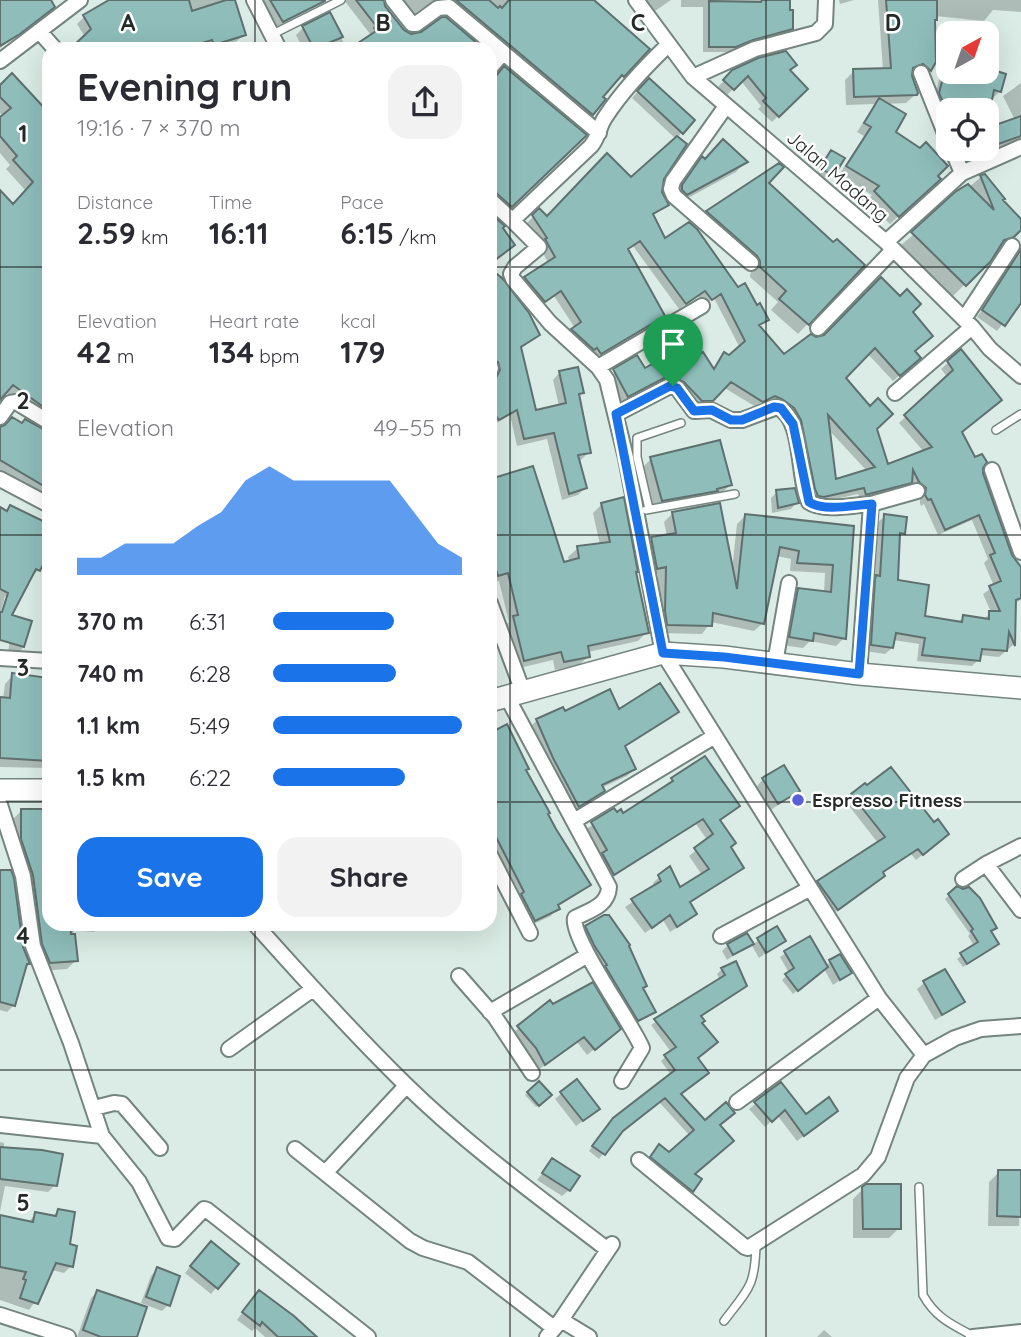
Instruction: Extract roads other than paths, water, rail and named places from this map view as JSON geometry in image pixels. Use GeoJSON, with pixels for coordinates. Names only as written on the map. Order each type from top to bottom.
{"type":"FeatureCollection","features":[{"type":"Feature","properties":{"kind":"street"},"geometry":{"type":"LineString","coordinates":[[0,61],[80,0]]}},
{"type":"Feature","properties":{"kind":"street"},"geometry":{"type":"LineString","coordinates":[[254,0],[275,42]]}},
{"type":"Feature","properties":{"kind":"street"},"geometry":{"type":"LineString","coordinates":[[393,0],[412,24],[438,8],[449,7],[490,42]]}},
{"type":"Feature","properties":{"kind":"street","name":"Jalan Madang"},"geometry":{"type":"LineString","coordinates":[[636,0],[693,77],[889,246],[968,323],[990,349],[1021,376]]}},
{"type":"Feature","properties":{"kind":"street"},"geometry":{"type":"LineString","coordinates":[[693,77],[755,49],[816,33],[825,24],[827,0]]}},
{"type":"Feature","properties":{"kind":"street"},"geometry":{"type":"LineString","coordinates":[[39,31],[49,42]]}},
{"type":"Feature","properties":{"kind":"street"},"geometry":{"type":"LineString","coordinates":[[512,220],[591,146],[604,118],[635,78],[668,45]]}},
{"type":"Feature","properties":{"kind":"street"},"geometry":{"type":"LineString","coordinates":[[497,48],[598,133]]}},
{"type":"Feature","properties":{"kind":"street"},"geometry":{"type":"LineString","coordinates":[[497,60],[503,53]]}},
{"type":"Feature","properties":{"kind":"street"},"geometry":{"type":"LineString","coordinates":[[920,73],[936,112]]}},
{"type":"Feature","properties":{"kind":"street"},"geometry":{"type":"LineString","coordinates":[[726,106],[673,181],[671,189],[674,196],[751,263]]}},
{"type":"Feature","properties":{"kind":"street"},"geometry":{"type":"LineString","coordinates":[[818,328],[889,246],[962,173],[1021,147]]}},
{"type":"Feature","properties":{"kind":"street"},"geometry":{"type":"LineString","coordinates":[[957,161],[962,173]]}},
{"type":"Feature","properties":{"kind":"street"},"geometry":{"type":"LineString","coordinates":[[497,206],[539,247],[515,267],[512,277],[550,323],[598,367],[607,380],[631,458],[642,510],[663,653],[879,998],[924,1055]]}},
{"type":"Feature","properties":{"kind":"street"},"geometry":{"type":"LineString","coordinates":[[895,393],[968,323],[1012,246]]}},
{"type":"Feature","properties":{"kind":"street"},"geometry":{"type":"LineString","coordinates":[[598,367],[702,306]]}},
{"type":"Feature","properties":{"kind":"street"},"geometry":{"type":"LineString","coordinates":[[616,414],[673,386],[694,411],[712,410],[731,420],[750,419],[777,407],[785,410],[793,424],[809,502],[813,505],[872,504],[917,491]]}},
{"type":"Feature","properties":{"kind":"street"},"geometry":{"type":"LineString","coordinates":[[0,417],[10,403],[16,402],[42,418]]}},
{"type":"Feature","properties":{"kind":"street"},"geometry":{"type":"LineString","coordinates":[[992,470],[1021,552]]}},
{"type":"Feature","properties":{"kind":"street"},"geometry":{"type":"LineString","coordinates":[[0,478],[42,501]]}},
{"type":"Feature","properties":{"kind":"street"},"geometry":{"type":"LineString","coordinates":[[859,674],[872,504]]}},
{"type":"Feature","properties":{"kind":"street"},"geometry":{"type":"LineString","coordinates":[[775,663],[789,583]]}},
{"type":"Feature","properties":{"kind":"street"},"geometry":{"type":"LineString","coordinates":[[497,644],[506,697],[609,887],[609,895],[604,902],[575,918],[574,922],[588,955],[642,1048],[622,1081]]}},
{"type":"Feature","properties":{"kind":"street"},"geometry":{"type":"LineString","coordinates":[[506,697],[663,653],[1021,688]]}},
{"type":"Feature","properties":{"kind":"street"},"geometry":{"type":"LineString","coordinates":[[0,659],[42,662]]}},
{"type":"Feature","properties":{"kind":"street"},"geometry":{"type":"LineString","coordinates":[[574,821],[715,736]]}},
{"type":"Feature","properties":{"kind":"street"},"geometry":{"type":"LineString","coordinates":[[0,790],[42,790]]}},
{"type":"Feature","properties":{"kind":"street"},"geometry":{"type":"LineString","coordinates":[[0,805],[23,876],[33,946],[102,1136],[139,1182],[168,1238],[175,1239],[204,1209],[207,1210],[368,1337]]}},
{"type":"Feature","properties":{"kind":"street"},"geometry":{"type":"LineString","coordinates":[[963,879],[1021,846]]}},
{"type":"Feature","properties":{"kind":"street"},"geometry":{"type":"LineString","coordinates":[[986,864],[1021,910]]}},
{"type":"Feature","properties":{"kind":"street"},"geometry":{"type":"LineString","coordinates":[[497,869],[530,933]]}},
{"type":"Feature","properties":{"kind":"street"},"geometry":{"type":"LineString","coordinates":[[721,936],[809,889]]}},
{"type":"Feature","properties":{"kind":"street"},"geometry":{"type":"LineString","coordinates":[[261,931],[406,1086],[502,1168],[610,1246],[554,1328]]}},
{"type":"Feature","properties":{"kind":"street"},"geometry":{"type":"LineString","coordinates":[[490,1012],[588,955]]}},
{"type":"Feature","properties":{"kind":"street"},"geometry":{"type":"LineString","coordinates":[[459,976],[490,1012],[532,1073]]}},
{"type":"Feature","properties":{"kind":"street"},"geometry":{"type":"LineString","coordinates":[[229,1049],[313,989]]}},
{"type":"Feature","properties":{"kind":"street"},"geometry":{"type":"LineString","coordinates":[[737,1102],[879,998]]}},
{"type":"Feature","properties":{"kind":"street"},"geometry":{"type":"LineString","coordinates":[[639,1160],[745,1247],[752,1245],[863,1175],[878,1157],[907,1078],[924,1055],[955,1038],[981,1030],[1021,1026]]}},
{"type":"Feature","properties":{"kind":"street"},"geometry":{"type":"LineString","coordinates":[[327,1172],[406,1086]]}},
{"type":"Feature","properties":{"kind":"street"},"geometry":{"type":"LineString","coordinates":[[94,1108],[114,1103],[122,1104],[160,1148]]}},
{"type":"Feature","properties":{"kind":"street"},"geometry":{"type":"LineString","coordinates":[[0,1125],[102,1136]]}},
{"type":"Feature","properties":{"kind":"street"},"geometry":{"type":"LineString","coordinates":[[295,1149],[410,1241],[423,1248],[468,1262],[554,1328],[589,1337]]}},
{"type":"Feature","properties":{"kind":"street"},"geometry":{"type":"LineString","coordinates":[[0,1315],[68,1337]]}},
{"type":"Feature","properties":{"kind":"street"},"geometry":{"type":"LineString","coordinates":[[973,1336],[1021,1332]]}},
{"type":"Feature","properties":{"kind":"lane"},"geometry":{"type":"LineString","coordinates":[[271,35],[341,0]]}},
{"type":"Feature","properties":{"kind":"lane"},"geometry":{"type":"LineString","coordinates":[[996,430],[1021,414]]}},
{"type":"Feature","properties":{"kind":"lane"},"geometry":{"type":"LineString","coordinates":[[631,458],[637,438],[681,423]]}},
{"type":"Feature","properties":{"kind":"lane"},"geometry":{"type":"LineString","coordinates":[[642,510],[735,494]]}},
{"type":"Feature","properties":{"kind":"lane"},"geometry":{"type":"LineString","coordinates":[[919,1187],[923,1295],[932,1311],[973,1336]]}},
{"type":"Feature","properties":{"kind":"lane"},"geometry":{"type":"LineString","coordinates":[[724,1321],[751,1285],[755,1272],[752,1245]]}},
{"type":"Feature","properties":{"kind":"place","name":"Espresso Fitness"},"geometry":{"type":"Point","coordinates":[798,800]}}]}
